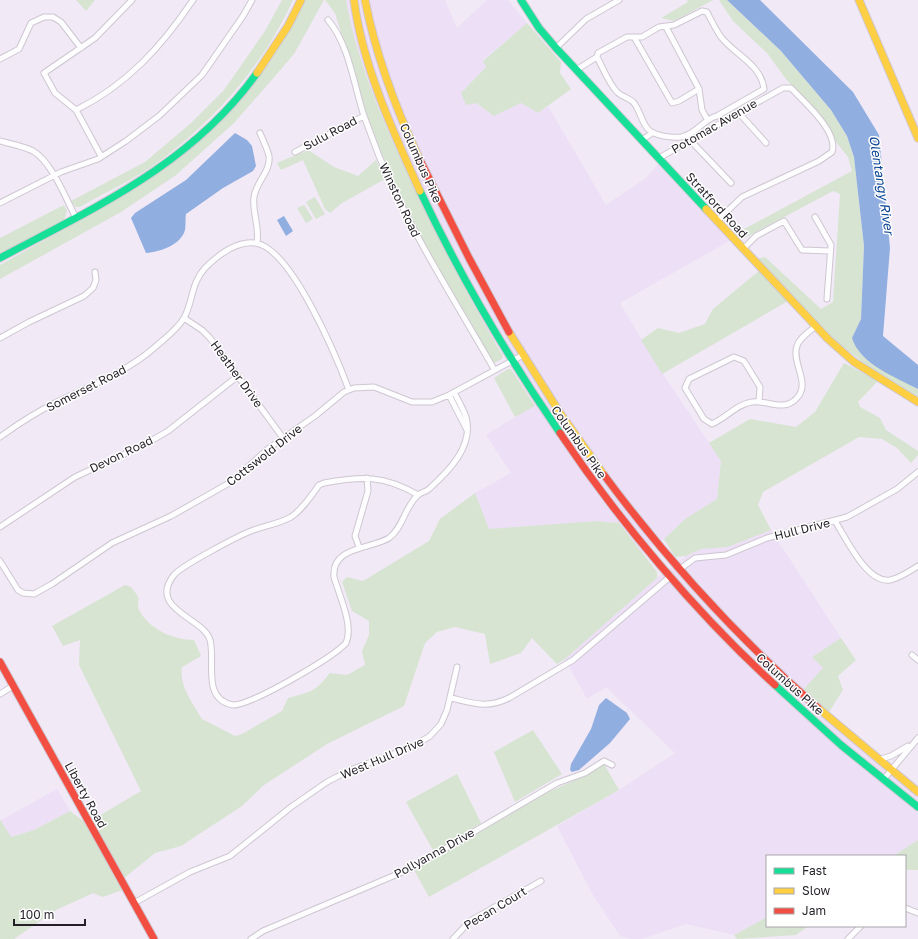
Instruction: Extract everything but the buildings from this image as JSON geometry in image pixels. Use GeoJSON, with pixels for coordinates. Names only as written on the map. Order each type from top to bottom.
{"type":"FeatureCollection","features":[{"type":"Feature","properties":{"kind":"main road"},"geometry":{"type":"LineString","coordinates":[[0,258],[76,218],[148,177],[198,137],[252,78],[283,33],[301,0]]}},
{"type":"Feature","properties":{"kind":"main road","name":"Columbus Pike"},"geometry":{"type":"LineString","coordinates":[[354,0],[358,21],[375,80],[411,170],[456,264],[511,361],[594,483],[632,531],[729,641],[774,686],[883,780],[918,807]]}},
{"type":"Feature","properties":{"kind":"main road","name":"Columbus Pike"},"geometry":{"type":"LineString","coordinates":[[365,0],[369,29],[376,51],[415,148],[460,243],[523,355],[555,405],[618,494],[680,569],[725,619],[795,688],[878,760],[918,792]]}},
{"type":"Feature","properties":{"kind":"main road","name":"Stratford Road"},"geometry":{"type":"LineString","coordinates":[[521,0],[539,28],[556,48],[835,346],[854,362],[918,402]]}},
{"type":"Feature","properties":{"kind":"main road"},"geometry":{"type":"LineString","coordinates":[[859,0],[918,138]]}},
{"type":"Feature","properties":{"kind":"main road"},"geometry":{"type":"LineString","coordinates":[[632,531],[640,534],[670,566],[680,569]]}},
{"type":"Feature","properties":{"kind":"main road"},"geometry":{"type":"LineString","coordinates":[[671,576],[681,579],[718,617],[725,619]]}},
{"type":"Feature","properties":{"kind":"main road","name":"Liberty Road"},"geometry":{"type":"LineString","coordinates":[[0,662],[154,939]]}},
{"type":"Feature","properties":{"kind":"street"},"geometry":{"type":"LineString","coordinates":[[101,156],[76,110],[55,93],[44,73],[81,48],[105,29],[132,0]]}},
{"type":"Feature","properties":{"kind":"street"},"geometry":{"type":"LineString","coordinates":[[76,110],[112,89],[148,58],[168,36],[193,0]]}},
{"type":"Feature","properties":{"kind":"street"},"geometry":{"type":"LineString","coordinates":[[0,203],[54,176],[87,164],[144,128],[196,82],[220,50],[252,0]]}},
{"type":"Feature","properties":{"kind":"street"},"geometry":{"type":"LineString","coordinates":[[556,48],[586,19],[619,0]]}},
{"type":"Feature","properties":{"kind":"street"},"geometry":{"type":"LineString","coordinates":[[576,70],[597,57],[598,53],[622,40],[642,37],[659,27],[674,26],[702,11],[707,12],[722,37],[751,64],[764,83],[764,89],[736,106],[707,119],[702,126],[688,135],[681,137],[666,136],[652,133],[647,128],[634,103],[618,93],[597,57]]}},
{"type":"Feature","properties":{"kind":"street"},"geometry":{"type":"LineString","coordinates":[[0,59],[19,48],[31,23],[44,17],[53,17],[61,22],[81,48]]}},
{"type":"Feature","properties":{"kind":"street","name":"Winston Road"},"geometry":{"type":"LineString","coordinates":[[328,20],[336,30],[354,81],[364,116],[379,156],[420,243],[494,369]]}},
{"type":"Feature","properties":{"kind":"street"},"geometry":{"type":"LineString","coordinates":[[666,27],[699,89],[702,110],[707,119]]}},
{"type":"Feature","properties":{"kind":"street"},"geometry":{"type":"LineString","coordinates":[[634,37],[672,103],[679,102],[699,89]]}},
{"type":"Feature","properties":{"kind":"street","name":"Potomac Avenue"},"geometry":{"type":"LineString","coordinates":[[659,158],[769,95],[783,88],[791,88],[822,122],[833,144],[832,152],[819,161],[742,197],[717,221]]}},
{"type":"Feature","properties":{"kind":"street"},"geometry":{"type":"LineString","coordinates":[[738,112],[766,143]]}},
{"type":"Feature","properties":{"kind":"street","name":"Sulu Road"},"geometry":{"type":"LineString","coordinates":[[295,152],[364,116]]}},
{"type":"Feature","properties":{"kind":"street"},"geometry":{"type":"LineString","coordinates":[[260,133],[268,152],[269,161],[254,196],[254,212],[259,229],[257,243],[279,259],[291,274],[330,342],[349,390]]}},
{"type":"Feature","properties":{"kind":"street"},"geometry":{"type":"LineString","coordinates":[[642,140],[652,133]]}},
{"type":"Feature","properties":{"kind":"street"},"geometry":{"type":"LineString","coordinates":[[690,140],[731,183]]}},
{"type":"Feature","properties":{"kind":"street"},"geometry":{"type":"LineString","coordinates":[[0,141],[33,151],[48,165],[76,218]]}},
{"type":"Feature","properties":{"kind":"street"},"geometry":{"type":"LineString","coordinates":[[815,217],[830,245],[827,299]]}},
{"type":"Feature","properties":{"kind":"street"},"geometry":{"type":"LineString","coordinates":[[743,249],[756,236],[784,221],[802,250],[830,251]]}},
{"type":"Feature","properties":{"kind":"street","name":"Somerset Road"},"geometry":{"type":"LineString","coordinates":[[0,437],[38,412],[104,381],[131,365],[168,336],[184,318],[195,283],[205,268],[235,246],[257,243]]}},
{"type":"Feature","properties":{"kind":"street"},"geometry":{"type":"LineString","coordinates":[[0,338],[28,322],[84,296],[93,288],[96,280],[95,272]]}},
{"type":"Feature","properties":{"kind":"street","name":"Heather Drive"},"geometry":{"type":"LineString","coordinates":[[184,318],[207,334],[283,438]]}},
{"type":"Feature","properties":{"kind":"street"},"geometry":{"type":"LineString","coordinates":[[759,402],[760,387],[744,361],[734,357],[689,379],[685,388],[707,423],[712,424],[745,404],[759,402],[784,406],[796,400],[802,381],[796,358],[797,345],[801,339],[816,326]]}},
{"type":"Feature","properties":{"kind":"street","name":"Cottswold Drive"},"geometry":{"type":"LineString","coordinates":[[0,561],[18,590],[29,594],[40,591],[112,543],[171,516],[231,482],[283,438],[308,422],[332,401],[349,390],[354,388],[374,387],[387,391],[402,399],[418,403],[432,402],[454,392],[494,369],[523,355]]}},
{"type":"Feature","properties":{"kind":"street","name":"Devon Road"},"geometry":{"type":"LineString","coordinates":[[0,527],[75,477],[138,448],[168,431],[238,376]]}},
{"type":"Feature","properties":{"kind":"street"},"geometry":{"type":"LineString","coordinates":[[418,495],[391,481],[367,478],[321,484],[291,517],[238,536],[177,572],[170,582],[168,595],[170,603],[176,610],[203,629],[209,638],[211,678],[215,690],[220,698],[233,705],[248,701],[312,667],[346,643],[349,638],[349,626],[334,571],[341,558],[359,547],[383,541],[392,535],[418,495],[428,489],[457,459],[465,444],[467,430],[466,418],[454,392]]}},
{"type":"Feature","properties":{"kind":"street"},"geometry":{"type":"LineString","coordinates":[[448,395],[467,430]]}},
{"type":"Feature","properties":{"kind":"street"},"geometry":{"type":"LineString","coordinates":[[545,412],[555,405]]}},
{"type":"Feature","properties":{"kind":"street","name":"Hull Drive"},"geometry":{"type":"LineString","coordinates":[[680,569],[695,558],[726,555],[767,538],[835,521],[854,514],[906,483],[918,472]]}},
{"type":"Feature","properties":{"kind":"street"},"geometry":{"type":"LineString","coordinates":[[359,547],[355,536],[368,491],[367,478]]}},
{"type":"Feature","properties":{"kind":"street"},"geometry":{"type":"LineString","coordinates":[[835,521],[862,563],[873,577],[883,580],[890,580],[918,566]]}},
{"type":"Feature","properties":{"kind":"street"},"geometry":{"type":"LineString","coordinates":[[451,698],[486,705],[499,703],[509,698],[573,660],[671,576]]}},
{"type":"Feature","properties":{"kind":"street"},"geometry":{"type":"LineString","coordinates":[[912,655],[918,660]]}},
{"type":"Feature","properties":{"kind":"street","name":"West Hull Drive"},"geometry":{"type":"LineString","coordinates":[[134,903],[190,872],[230,856],[291,807],[326,782],[350,770],[423,742],[441,724],[451,698],[457,667]]}},
{"type":"Feature","properties":{"kind":"street"},"geometry":{"type":"LineString","coordinates":[[0,694],[13,686]]}},
{"type":"Feature","properties":{"kind":"street"},"geometry":{"type":"LineString","coordinates":[[883,780],[918,738]]}},
{"type":"Feature","properties":{"kind":"street"},"geometry":{"type":"LineString","coordinates":[[878,760],[891,756],[911,745]]}},
{"type":"Feature","properties":{"kind":"street","name":"Pollyanna Drive"},"geometry":{"type":"LineString","coordinates":[[251,939],[263,931],[412,868],[557,783],[585,773],[604,761],[612,764]]}},
{"type":"Feature","properties":{"kind":"street","name":"Pecan Court"},"geometry":{"type":"LineString","coordinates":[[453,939],[470,921],[541,881]]}},
{"type":"Feature","properties":{"kind":"street"},"geometry":{"type":"LineString","coordinates":[[906,908],[918,913]]}},
{"type":"Feature","properties":{"kind":"street"},"geometry":{"type":"LineString","coordinates":[[848,939],[860,927]]}},
{"type":"Feature","properties":{"kind":"shaded area"},"geometry":{"type":"Polygon","coordinates":[[[346,0],[445,0],[457,28],[487,0],[508,0],[527,23],[483,60],[486,67],[461,93],[494,116],[521,103],[538,113],[548,106],[606,205],[646,178],[659,163],[731,240],[620,303],[655,362],[721,461],[717,499],[685,519],[664,539],[642,553],[619,523],[597,521],[489,529],[475,493],[511,473],[486,435],[535,405],[487,329],[450,260],[401,160],[372,92],[357,49],[346,0]]]}},
{"type":"Feature","properties":{"kind":"shaded area"},"geometry":{"type":"Polygon","coordinates":[[[771,530],[841,638],[812,657],[824,668],[803,690],[918,787],[918,840],[895,855],[766,855],[766,918],[734,935],[686,924],[642,939],[630,939],[620,936],[593,895],[557,826],[619,790],[675,753],[606,687],[587,699],[565,659],[657,578],[686,556],[701,549],[728,547],[771,530]]]}},
{"type":"Feature","properties":{"kind":"shaded area"},"geometry":{"type":"Polygon","coordinates":[[[57,789],[70,811],[34,830],[10,837],[1,820],[57,789]]]}},
{"type":"Feature","properties":{"kind":"green space"},"geometry":{"type":"Polygon","coordinates":[[[76,0],[95,0],[86,11],[76,0]]]}},
{"type":"Feature","properties":{"kind":"green space"},"geometry":{"type":"Polygon","coordinates":[[[282,0],[293,0],[267,48],[234,92],[216,112],[176,149],[154,165],[127,182],[80,207],[76,207],[71,201],[145,162],[190,124],[224,90],[265,31],[282,0]]]}},
{"type":"Feature","properties":{"kind":"green space"},"geometry":{"type":"Polygon","coordinates":[[[305,0],[324,0],[294,54],[234,123],[176,175],[121,212],[0,279],[0,265],[102,208],[216,126],[249,90],[275,54],[297,17],[305,0]]]}},
{"type":"Feature","properties":{"kind":"green space"},"geometry":{"type":"Polygon","coordinates":[[[325,0],[346,0],[358,51],[366,76],[386,126],[419,198],[449,258],[480,317],[503,356],[502,359],[494,363],[443,276],[411,218],[397,188],[383,157],[366,112],[335,13],[325,0]]]}},
{"type":"Feature","properties":{"kind":"green space"},"geometry":{"type":"Polygon","coordinates":[[[687,0],[713,0],[674,21],[661,18],[688,2],[687,0]]]}},
{"type":"Feature","properties":{"kind":"green space"},"geometry":{"type":"Polygon","coordinates":[[[719,0],[727,0],[781,51],[831,110],[847,136],[854,157],[864,246],[861,319],[852,338],[876,366],[918,389],[918,397],[881,376],[825,333],[757,259],[765,257],[821,309],[833,302],[840,194],[833,191],[739,241],[733,235],[852,171],[848,157],[836,142],[827,125],[786,79],[767,53],[733,21],[719,0]]]}},
{"type":"Feature","properties":{"kind":"green space"},"geometry":{"type":"Polygon","coordinates":[[[527,23],[561,62],[560,73],[571,89],[538,113],[521,103],[494,116],[476,103],[466,105],[461,93],[486,67],[483,61],[527,23]]]}},
{"type":"Feature","properties":{"kind":"green space"},"geometry":{"type":"Polygon","coordinates":[[[308,150],[334,167],[358,176],[376,160],[385,179],[342,203],[330,213],[325,209],[303,160],[281,170],[277,163],[308,150]]]}},
{"type":"Feature","properties":{"kind":"green space"},"geometry":{"type":"Polygon","coordinates":[[[315,197],[325,214],[316,219],[306,202],[315,197]]]}},
{"type":"Feature","properties":{"kind":"green space"},"geometry":{"type":"Polygon","coordinates":[[[64,205],[67,211],[64,220],[0,253],[0,238],[64,205]]]}},
{"type":"Feature","properties":{"kind":"green space"},"geometry":{"type":"Polygon","coordinates":[[[304,205],[313,219],[306,223],[297,208],[304,205]]]}},
{"type":"Feature","properties":{"kind":"green space"},"geometry":{"type":"Polygon","coordinates":[[[760,270],[788,301],[662,374],[641,340],[658,328],[679,333],[705,324],[713,309],[760,270]]]}},
{"type":"Feature","properties":{"kind":"green space"},"geometry":{"type":"Polygon","coordinates":[[[844,363],[878,381],[858,402],[860,407],[880,418],[886,430],[918,451],[918,455],[911,463],[897,448],[882,439],[859,437],[763,492],[758,505],[771,530],[728,547],[701,549],[686,556],[675,557],[664,539],[685,519],[717,499],[721,461],[709,443],[750,419],[796,427],[815,412],[844,363]]]}},
{"type":"Feature","properties":{"kind":"green space"},"geometry":{"type":"Polygon","coordinates":[[[508,369],[511,369],[535,406],[515,417],[494,378],[508,369]]]}},
{"type":"Feature","properties":{"kind":"green space"},"geometry":{"type":"Polygon","coordinates":[[[475,493],[489,529],[597,521],[619,523],[657,572],[657,578],[565,659],[557,664],[532,638],[521,653],[490,664],[485,634],[455,627],[437,632],[425,643],[404,706],[327,744],[264,785],[242,806],[181,846],[155,853],[123,879],[92,820],[141,791],[79,665],[80,640],[63,646],[52,626],[125,585],[131,587],[138,597],[139,610],[149,623],[170,636],[194,640],[201,656],[182,667],[182,680],[186,692],[202,719],[235,736],[242,734],[282,711],[288,698],[316,688],[330,673],[347,675],[365,665],[362,651],[369,635],[369,621],[352,611],[342,582],[347,577],[363,581],[429,541],[440,519],[475,493]]]}},
{"type":"Feature","properties":{"kind":"green space"},"geometry":{"type":"Polygon","coordinates":[[[841,638],[856,660],[838,676],[843,690],[829,712],[803,690],[823,668],[812,657],[841,638]]]}},
{"type":"Feature","properties":{"kind":"green space"},"geometry":{"type":"Polygon","coordinates":[[[533,730],[562,774],[515,802],[494,752],[533,730]]]}},
{"type":"Feature","properties":{"kind":"green space"},"geometry":{"type":"Polygon","coordinates":[[[604,764],[619,790],[429,897],[414,870],[548,792],[580,778],[604,764]]]}},
{"type":"Feature","properties":{"kind":"green space"},"geometry":{"type":"Polygon","coordinates":[[[457,774],[481,823],[434,852],[406,802],[457,774]]]}},
{"type":"Feature","properties":{"kind":"green space"},"geometry":{"type":"Polygon","coordinates":[[[70,811],[86,823],[122,890],[103,897],[93,893],[56,910],[14,939],[0,939],[0,819],[11,837],[34,830],[70,811]]]}},
{"type":"Feature","properties":{"kind":"green space"},"geometry":{"type":"Polygon","coordinates":[[[918,840],[918,870],[906,870],[906,855],[895,855],[918,840]]]}},
{"type":"Feature","properties":{"kind":"green space"},"geometry":{"type":"Polygon","coordinates":[[[766,918],[766,927],[807,927],[796,935],[737,939],[734,935],[766,918]]]}},
{"type":"Feature","properties":{"kind":"water","name":"Olentangy River"},"geometry":{"type":"Polygon","coordinates":[[[727,0],[760,0],[853,92],[879,135],[890,248],[883,336],[918,365],[918,389],[879,369],[862,355],[852,338],[861,319],[864,246],[854,157],[847,136],[831,110],[781,51],[727,0]]]}},
{"type":"Feature","properties":{"kind":"water"},"geometry":{"type":"Polygon","coordinates":[[[235,133],[247,140],[252,146],[256,166],[253,171],[223,188],[186,214],[185,230],[183,235],[175,244],[157,251],[146,253],[131,218],[135,213],[186,180],[235,133]]]}},
{"type":"Feature","properties":{"kind":"water"},"geometry":{"type":"Polygon","coordinates":[[[284,216],[293,231],[286,236],[277,220],[284,216]]]}},
{"type":"Feature","properties":{"kind":"water"},"geometry":{"type":"Polygon","coordinates":[[[606,698],[627,713],[630,719],[610,743],[579,770],[572,772],[570,770],[571,764],[591,729],[599,705],[606,698]]]}},
{"type":"Feature","properties":{"kind":"traffic: fast"},"geometry":{"type":"LineString","coordinates":[[521,0],[539,28],[556,48],[706,209]]}},
{"type":"Feature","properties":{"kind":"traffic: fast"},"geometry":{"type":"LineString","coordinates":[[0,258],[106,201],[172,158],[203,133],[231,105],[257,73]]}},
{"type":"Feature","properties":{"kind":"traffic: fast"},"geometry":{"type":"LineString","coordinates":[[420,191],[451,254],[485,315],[521,375],[560,433]]}},
{"type":"Feature","properties":{"kind":"traffic: fast"},"geometry":{"type":"LineString","coordinates":[[775,685],[841,745],[918,807]]}},
{"type":"Feature","properties":{"kind":"traffic: slow"},"geometry":{"type":"LineString","coordinates":[[257,73],[288,26],[301,0]]}},
{"type":"Feature","properties":{"kind":"traffic: slow"},"geometry":{"type":"LineString","coordinates":[[354,0],[358,24],[371,73],[389,122],[420,191]]}},
{"type":"Feature","properties":{"kind":"traffic: slow"},"geometry":{"type":"LineString","coordinates":[[365,0],[369,21],[387,81],[419,158]]}},
{"type":"Feature","properties":{"kind":"traffic: slow"},"geometry":{"type":"LineString","coordinates":[[859,0],[918,138]]}},
{"type":"Feature","properties":{"kind":"traffic: slow"},"geometry":{"type":"LineString","coordinates":[[706,209],[828,339],[854,362],[918,402]]}},
{"type":"Feature","properties":{"kind":"traffic: slow"},"geometry":{"type":"LineString","coordinates":[[509,332],[560,413],[604,475]]}},
{"type":"Feature","properties":{"kind":"traffic: slow"},"geometry":{"type":"LineString","coordinates":[[818,708],[918,792]]}},
{"type":"Feature","properties":{"kind":"traffic: jam"},"geometry":{"type":"LineString","coordinates":[[419,158],[469,258],[509,332]]}},
{"type":"Feature","properties":{"kind":"traffic: jam"},"geometry":{"type":"LineString","coordinates":[[560,433],[607,499],[660,565],[716,628],[775,685]]}},
{"type":"Feature","properties":{"kind":"traffic: jam"},"geometry":{"type":"LineString","coordinates":[[604,475],[653,538],[705,598],[760,654],[818,708]]}},
{"type":"Feature","properties":{"kind":"traffic: jam"},"geometry":{"type":"LineString","coordinates":[[0,662],[154,939]]}}]}
